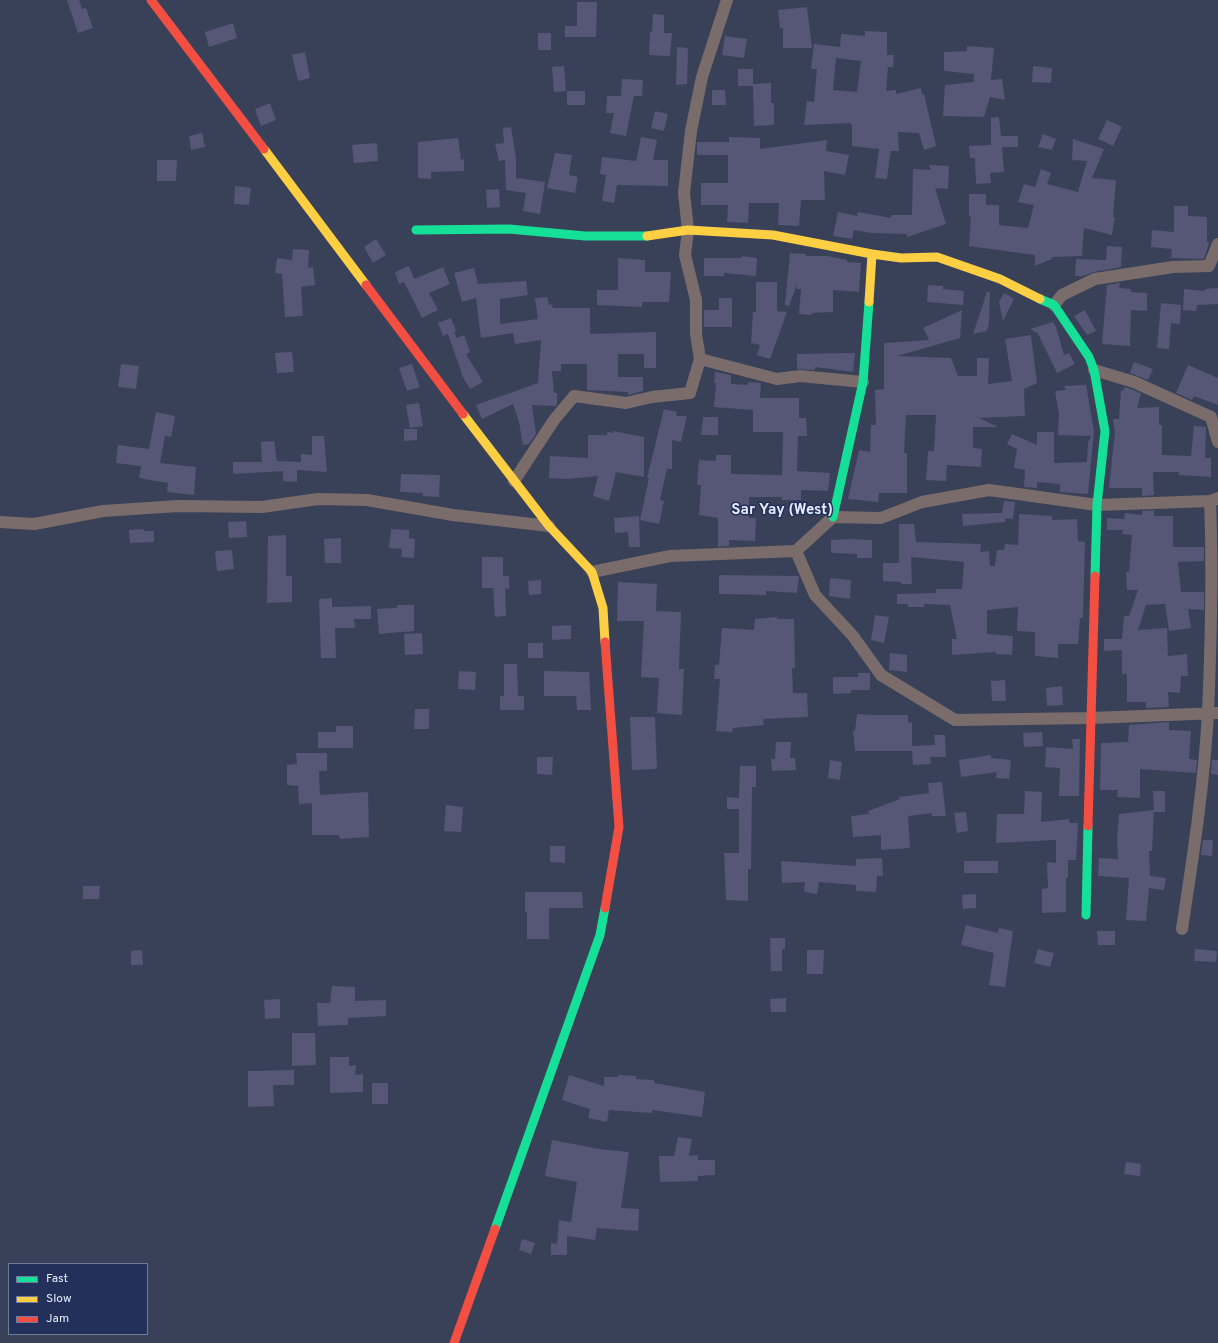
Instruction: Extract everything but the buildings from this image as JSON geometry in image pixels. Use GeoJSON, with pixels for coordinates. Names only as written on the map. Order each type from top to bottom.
{"type":"FeatureCollection","features":[{"type":"Feature","properties":{"kind":"street"},"geometry":{"type":"LineString","coordinates":[[151,0],[514,481],[549,526],[592,572],[603,608],[619,827],[603,919],[598,942],[454,1343]]}},
{"type":"Feature","properties":{"kind":"street"},"geometry":{"type":"LineString","coordinates":[[514,481],[554,420],[574,396],[626,403],[652,396],[690,393],[700,359],[696,334],[696,300],[685,255],[688,230],[684,193],[691,131],[702,77],[727,0]]}},
{"type":"Feature","properties":{"kind":"street"},"geometry":{"type":"LineString","coordinates":[[416,230],[508,229],[585,236],[647,236],[688,230],[773,235],[901,258],[937,257],[1000,279],[1026,294],[1054,305],[1089,357],[1094,370],[1105,431],[1097,505],[1086,915]]}},
{"type":"Feature","properties":{"kind":"street"},"geometry":{"type":"LineString","coordinates":[[1054,305],[1062,295],[1095,279],[1173,266],[1209,266],[1218,244]]}},
{"type":"Feature","properties":{"kind":"street"},"geometry":{"type":"LineString","coordinates":[[592,572],[670,556],[796,551],[833,517],[863,382],[872,254]]}},
{"type":"Feature","properties":{"kind":"street"},"geometry":{"type":"LineString","coordinates":[[700,359],[777,379],[800,376],[863,382]]}},
{"type":"Feature","properties":{"kind":"street"},"geometry":{"type":"LineString","coordinates":[[1094,370],[1134,382],[1211,417],[1218,442]]}},
{"type":"Feature","properties":{"kind":"street"},"geometry":{"type":"LineString","coordinates":[[833,517],[881,518],[922,502],[989,490],[1097,505],[1215,499],[1212,563],[1213,713],[1182,929]]}},
{"type":"Feature","properties":{"kind":"street"},"geometry":{"type":"LineString","coordinates":[[0,522],[34,524],[103,511],[178,506],[262,507],[318,499],[366,500],[453,515],[549,526]]}},
{"type":"Feature","properties":{"kind":"street"},"geometry":{"type":"LineString","coordinates":[[796,551],[815,595],[852,636],[881,675],[955,720],[1091,718],[1213,713]]}},
{"type":"Feature","properties":{"kind":"traffic: fast"},"geometry":{"type":"LineString","coordinates":[[416,230],[509,229],[585,236],[647,236]]}},
{"type":"Feature","properties":{"kind":"traffic: fast"},"geometry":{"type":"LineString","coordinates":[[1040,299],[1054,305],[1089,357],[1094,370],[1105,431],[1097,505],[1095,576]]}},
{"type":"Feature","properties":{"kind":"traffic: fast"},"geometry":{"type":"LineString","coordinates":[[833,517],[863,382],[869,302]]}},
{"type":"Feature","properties":{"kind":"traffic: fast"},"geometry":{"type":"LineString","coordinates":[[1086,915],[1088,826]]}},
{"type":"Feature","properties":{"kind":"traffic: fast"},"geometry":{"type":"LineString","coordinates":[[495,1229],[600,935],[605,908]]}},
{"type":"Feature","properties":{"kind":"traffic: slow"},"geometry":{"type":"LineString","coordinates":[[264,149],[366,285]]}},
{"type":"Feature","properties":{"kind":"traffic: slow"},"geometry":{"type":"LineString","coordinates":[[647,236],[688,230],[773,235],[872,254],[869,302]]}},
{"type":"Feature","properties":{"kind":"traffic: slow"},"geometry":{"type":"LineString","coordinates":[[872,254],[901,258],[937,257],[1000,279],[1040,299]]}},
{"type":"Feature","properties":{"kind":"traffic: slow"},"geometry":{"type":"LineString","coordinates":[[463,414],[549,526],[592,572],[603,608],[605,642]]}},
{"type":"Feature","properties":{"kind":"traffic: jam"},"geometry":{"type":"LineString","coordinates":[[151,0],[264,149]]}},
{"type":"Feature","properties":{"kind":"traffic: jam"},"geometry":{"type":"LineString","coordinates":[[366,285],[463,414]]}},
{"type":"Feature","properties":{"kind":"traffic: jam"},"geometry":{"type":"LineString","coordinates":[[1088,826],[1095,576]]}},
{"type":"Feature","properties":{"kind":"traffic: jam"},"geometry":{"type":"LineString","coordinates":[[605,642],[619,827],[605,908]]}},
{"type":"Feature","properties":{"kind":"traffic: jam"},"geometry":{"type":"LineString","coordinates":[[454,1343],[495,1229]]}},
{"type":"Feature","properties":{"kind":"district","name":"Sar Yay (West)"},"geometry":{"type":"Point","coordinates":[782,511]}}]}
